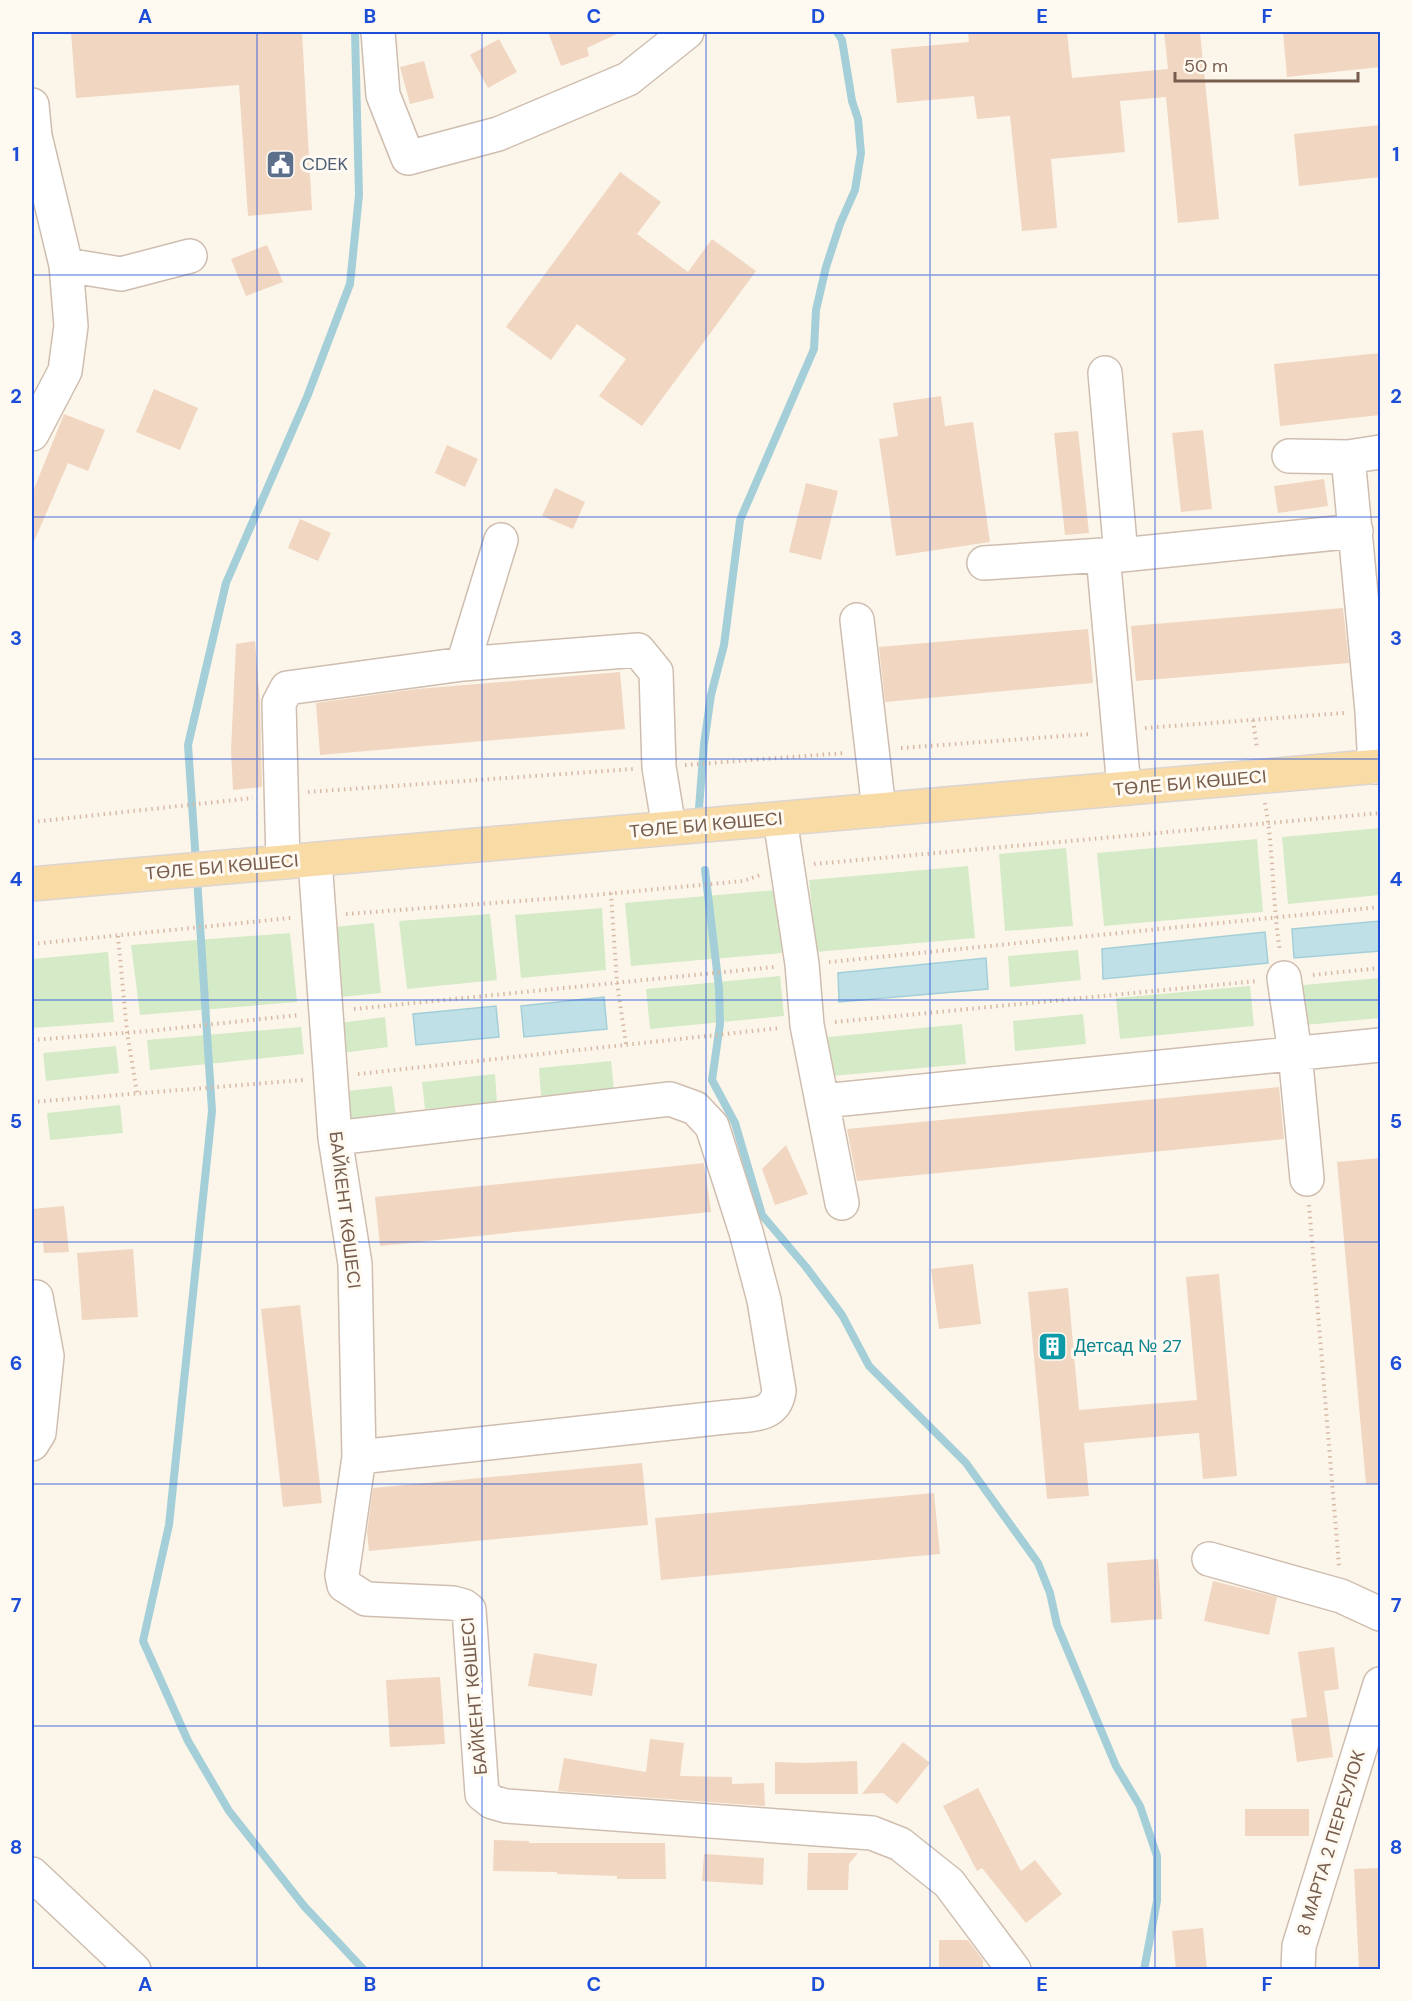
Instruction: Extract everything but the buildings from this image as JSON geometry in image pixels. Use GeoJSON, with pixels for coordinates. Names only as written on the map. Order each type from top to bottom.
{"type":"FeatureCollection","features":[{"type":"Feature","properties":{"kind":"main road","name":"ТӨЛЕ БИ КӨШЕСІ"},"geometry":{"type":"LineString","coordinates":[[32,884],[1378,766]]}},
{"type":"Feature","properties":{"kind":"street"},"geometry":{"type":"LineString","coordinates":[[378,32],[383,95],[408,158],[498,134],[628,79],[687,32]]}},
{"type":"Feature","properties":{"kind":"street"},"geometry":{"type":"LineString","coordinates":[[32,126],[66,265],[71,326],[65,371],[32,434]]}},
{"type":"Feature","properties":{"kind":"street"},"geometry":{"type":"LineString","coordinates":[[66,265],[121,274],[190,256]]}},
{"type":"Feature","properties":{"kind":"street"},"geometry":{"type":"LineString","coordinates":[[1105,373],[1119,730],[1124,788]]}},
{"type":"Feature","properties":{"kind":"street"},"geometry":{"type":"LineString","coordinates":[[1289,456],[1348,457],[1380,452]]}},
{"type":"Feature","properties":{"kind":"street"},"geometry":{"type":"LineString","coordinates":[[1348,457],[1356,531],[1371,594],[1372,711],[1378,766]]}},
{"type":"Feature","properties":{"kind":"street"},"geometry":{"type":"LineString","coordinates":[[984,563],[1112,555],[1356,531]]}},
{"type":"Feature","properties":{"kind":"street"},"geometry":{"type":"LineString","coordinates":[[463,664],[501,540]]}},
{"type":"Feature","properties":{"kind":"street"},"geometry":{"type":"LineString","coordinates":[[857,620],[879,810]]}},
{"type":"Feature","properties":{"kind":"street"},"geometry":{"type":"LineString","coordinates":[[283,862],[279,703],[287,687],[463,664],[638,650],[656,672],[659,767],[669,828]]}},
{"type":"Feature","properties":{"kind":"street"},"geometry":{"type":"LineString","coordinates":[[780,819],[802,964],[807,1025],[842,1203]]}},
{"type":"Feature","properties":{"kind":"street","name":"БАЙКЕНТ КӨШЕСІ"},"geometry":{"type":"LineString","coordinates":[[315,860],[335,1138],[355,1264],[359,1457],[342,1575],[344,1585],[366,1599],[453,1603],[469,1610],[482,1794],[492,1802],[506,1806],[872,1833],[900,1844],[949,1883],[1014,1970]]}},
{"type":"Feature","properties":{"kind":"street"},"geometry":{"type":"LineString","coordinates":[[1284,978],[1295,1053],[1307,1179]]}},
{"type":"Feature","properties":{"kind":"street"},"geometry":{"type":"LineString","coordinates":[[823,1101],[1380,1045]]}},
{"type":"Feature","properties":{"kind":"street"},"geometry":{"type":"LineString","coordinates":[[335,1138],[670,1099],[695,1108],[712,1125],[746,1232],[764,1300],[779,1391],[777,1402],[769,1411],[359,1457]]}},
{"type":"Feature","properties":{"kind":"street"},"geometry":{"type":"LineString","coordinates":[[32,1297],[36,1297],[46,1356],[39,1433],[32,1444]]}},
{"type":"Feature","properties":{"kind":"street"},"geometry":{"type":"LineString","coordinates":[[1209,1559],[1341,1596],[1380,1614]]}},
{"type":"Feature","properties":{"kind":"street","name":"8 МАРТА 2 ПЕРЕУЛОК"},"geometry":{"type":"LineString","coordinates":[[1298,1970],[1299,1946],[1375,1722],[1380,1684]]}},
{"type":"Feature","properties":{"kind":"street"},"geometry":{"type":"LineString","coordinates":[[32,1874],[134,1970]]}},
{"type":"Feature","properties":{"kind":"path"},"geometry":{"type":"LineString","coordinates":[[32,822],[280,794],[872,751],[1372,711]]}},
{"type":"Feature","properties":{"kind":"path"},"geometry":{"type":"LineString","coordinates":[[1253,720],[1268,823],[1274,919],[1284,978]]}},
{"type":"Feature","properties":{"kind":"path"},"geometry":{"type":"LineString","coordinates":[[32,944],[318,916],[742,881],[787,866],[1380,813]]}},
{"type":"Feature","properties":{"kind":"path"},"geometry":{"type":"LineString","coordinates":[[611,893],[617,983],[626,1044]]}},
{"type":"Feature","properties":{"kind":"path"},"geometry":{"type":"LineString","coordinates":[[32,1040],[1380,907]]}},
{"type":"Feature","properties":{"kind":"path"},"geometry":{"type":"LineString","coordinates":[[118,936],[127,1032],[137,1093]]}},
{"type":"Feature","properties":{"kind":"path"},"geometry":{"type":"LineString","coordinates":[[32,1102],[331,1077],[807,1025],[1380,968]]}},
{"type":"Feature","properties":{"kind":"path"},"geometry":{"type":"LineString","coordinates":[[1307,1179],[1341,1596]]}},
{"type":"Feature","properties":{"kind":"green space"},"geometry":{"type":"Polygon","coordinates":[[[1380,828],[1380,895],[1288,904],[1282,837],[1380,828]]]}},
{"type":"Feature","properties":{"kind":"green space"},"geometry":{"type":"Polygon","coordinates":[[[1257,839],[1263,912],[1104,926],[1097,853],[1257,839]]]}},
{"type":"Feature","properties":{"kind":"green space"},"geometry":{"type":"Polygon","coordinates":[[[1066,848],[1073,926],[1005,931],[999,854],[1066,848]]]}},
{"type":"Feature","properties":{"kind":"green space"},"geometry":{"type":"Polygon","coordinates":[[[968,866],[975,938],[816,952],[809,880],[968,866]]]}},
{"type":"Feature","properties":{"kind":"green space"},"geometry":{"type":"Polygon","coordinates":[[[777,890],[782,953],[631,966],[625,903],[777,890]]]}},
{"type":"Feature","properties":{"kind":"green space"},"geometry":{"type":"Polygon","coordinates":[[[602,908],[606,970],[521,978],[515,915],[602,908]]]}},
{"type":"Feature","properties":{"kind":"green space"},"geometry":{"type":"Polygon","coordinates":[[[490,914],[497,980],[407,989],[399,921],[490,914]]]}},
{"type":"Feature","properties":{"kind":"green space"},"geometry":{"type":"Polygon","coordinates":[[[374,923],[381,993],[332,998],[325,928],[374,923]]]}},
{"type":"Feature","properties":{"kind":"green space"},"geometry":{"type":"Polygon","coordinates":[[[290,933],[297,1002],[140,1015],[131,945],[290,933]]]}},
{"type":"Feature","properties":{"kind":"green space"},"geometry":{"type":"Polygon","coordinates":[[[1078,950],[1081,980],[1010,987],[1008,956],[1078,950]]]}},
{"type":"Feature","properties":{"kind":"green space"},"geometry":{"type":"Polygon","coordinates":[[[108,952],[114,1022],[32,1028],[32,959],[108,952]]]}},
{"type":"Feature","properties":{"kind":"green space"},"geometry":{"type":"Polygon","coordinates":[[[780,976],[784,1016],[650,1029],[646,989],[780,976]]]}},
{"type":"Feature","properties":{"kind":"green space"},"geometry":{"type":"Polygon","coordinates":[[[1380,978],[1380,1018],[1295,1026],[1292,986],[1380,978]]]}},
{"type":"Feature","properties":{"kind":"green space"},"geometry":{"type":"Polygon","coordinates":[[[1250,986],[1254,1026],[1120,1039],[1116,998],[1250,986]]]}},
{"type":"Feature","properties":{"kind":"green space"},"geometry":{"type":"Polygon","coordinates":[[[1083,1014],[1086,1044],[1015,1051],[1013,1021],[1083,1014]]]}},
{"type":"Feature","properties":{"kind":"green space"},"geometry":{"type":"Polygon","coordinates":[[[385,1017],[388,1047],[335,1054],[332,1024],[385,1017]]]}},
{"type":"Feature","properties":{"kind":"green space"},"geometry":{"type":"Polygon","coordinates":[[[962,1024],[966,1064],[832,1076],[828,1037],[962,1024]]]}},
{"type":"Feature","properties":{"kind":"green space"},"geometry":{"type":"Polygon","coordinates":[[[301,1027],[304,1054],[150,1070],[147,1040],[301,1027]]]}},
{"type":"Feature","properties":{"kind":"green space"},"geometry":{"type":"Polygon","coordinates":[[[116,1046],[119,1073],[46,1081],[43,1053],[116,1046]]]}},
{"type":"Feature","properties":{"kind":"green space"},"geometry":{"type":"Polygon","coordinates":[[[611,1061],[614,1089],[541,1096],[539,1068],[611,1061]]]}},
{"type":"Feature","properties":{"kind":"green space"},"geometry":{"type":"Polygon","coordinates":[[[495,1074],[497,1102],[425,1109],[422,1082],[495,1074]]]}},
{"type":"Feature","properties":{"kind":"green space"},"geometry":{"type":"Polygon","coordinates":[[[392,1086],[396,1116],[343,1122],[339,1092],[392,1086]]]}},
{"type":"Feature","properties":{"kind":"green space"},"geometry":{"type":"Polygon","coordinates":[[[120,1105],[123,1133],[50,1140],[47,1113],[120,1105]]]}},
{"type":"Feature","properties":{"kind":"water"},"geometry":{"type":"Polygon","coordinates":[[[1380,921],[1380,951],[1294,958],[1292,929],[1380,921]]]}},
{"type":"Feature","properties":{"kind":"water"},"geometry":{"type":"Polygon","coordinates":[[[1265,932],[1268,963],[1103,979],[1102,949],[1265,932]]]}},
{"type":"Feature","properties":{"kind":"water"},"geometry":{"type":"Polygon","coordinates":[[[986,958],[988,989],[839,1002],[838,973],[986,958]]]}},
{"type":"Feature","properties":{"kind":"water"},"geometry":{"type":"Polygon","coordinates":[[[604,997],[607,1029],[524,1037],[521,1006],[604,997]]]}},
{"type":"Feature","properties":{"kind":"water"},"geometry":{"type":"Polygon","coordinates":[[[496,1006],[499,1037],[416,1045],[413,1014],[496,1006]]]}},
{"type":"Feature","properties":{"kind":"waterway"},"geometry":{"type":"LineString","coordinates":[[196,863],[188,745],[226,583],[307,397],[350,284],[359,195],[355,32]]}},
{"type":"Feature","properties":{"kind":"waterway"},"geometry":{"type":"LineString","coordinates":[[699,808],[704,744],[711,695],[724,645],[740,520],[814,349],[816,310],[826,267],[840,224],[855,190],[861,153],[858,119],[852,101],[842,40],[837,32]]}},
{"type":"Feature","properties":{"kind":"waterway"},"geometry":{"type":"LineString","coordinates":[[705,870],[719,988],[720,1024],[712,1080],[735,1123],[762,1215],[806,1267],[842,1315],[869,1366],[966,1463],[1038,1563],[1050,1593],[1057,1625],[1116,1766],[1140,1806],[1157,1856],[1157,1901],[1144,1970]]}},
{"type":"Feature","properties":{"kind":"waterway"},"geometry":{"type":"LineString","coordinates":[[197,878],[212,1111],[169,1525],[143,1641],[188,1741],[229,1811],[304,1906],[364,1970]]}},
{"type":"Feature","properties":{"kind":"place","name":"CDEK"},"geometry":{"type":"Point","coordinates":[281,164]}},
{"type":"Feature","properties":{"kind":"place","name":"Детсад № 27"},"geometry":{"type":"Point","coordinates":[1053,1346]}}]}
